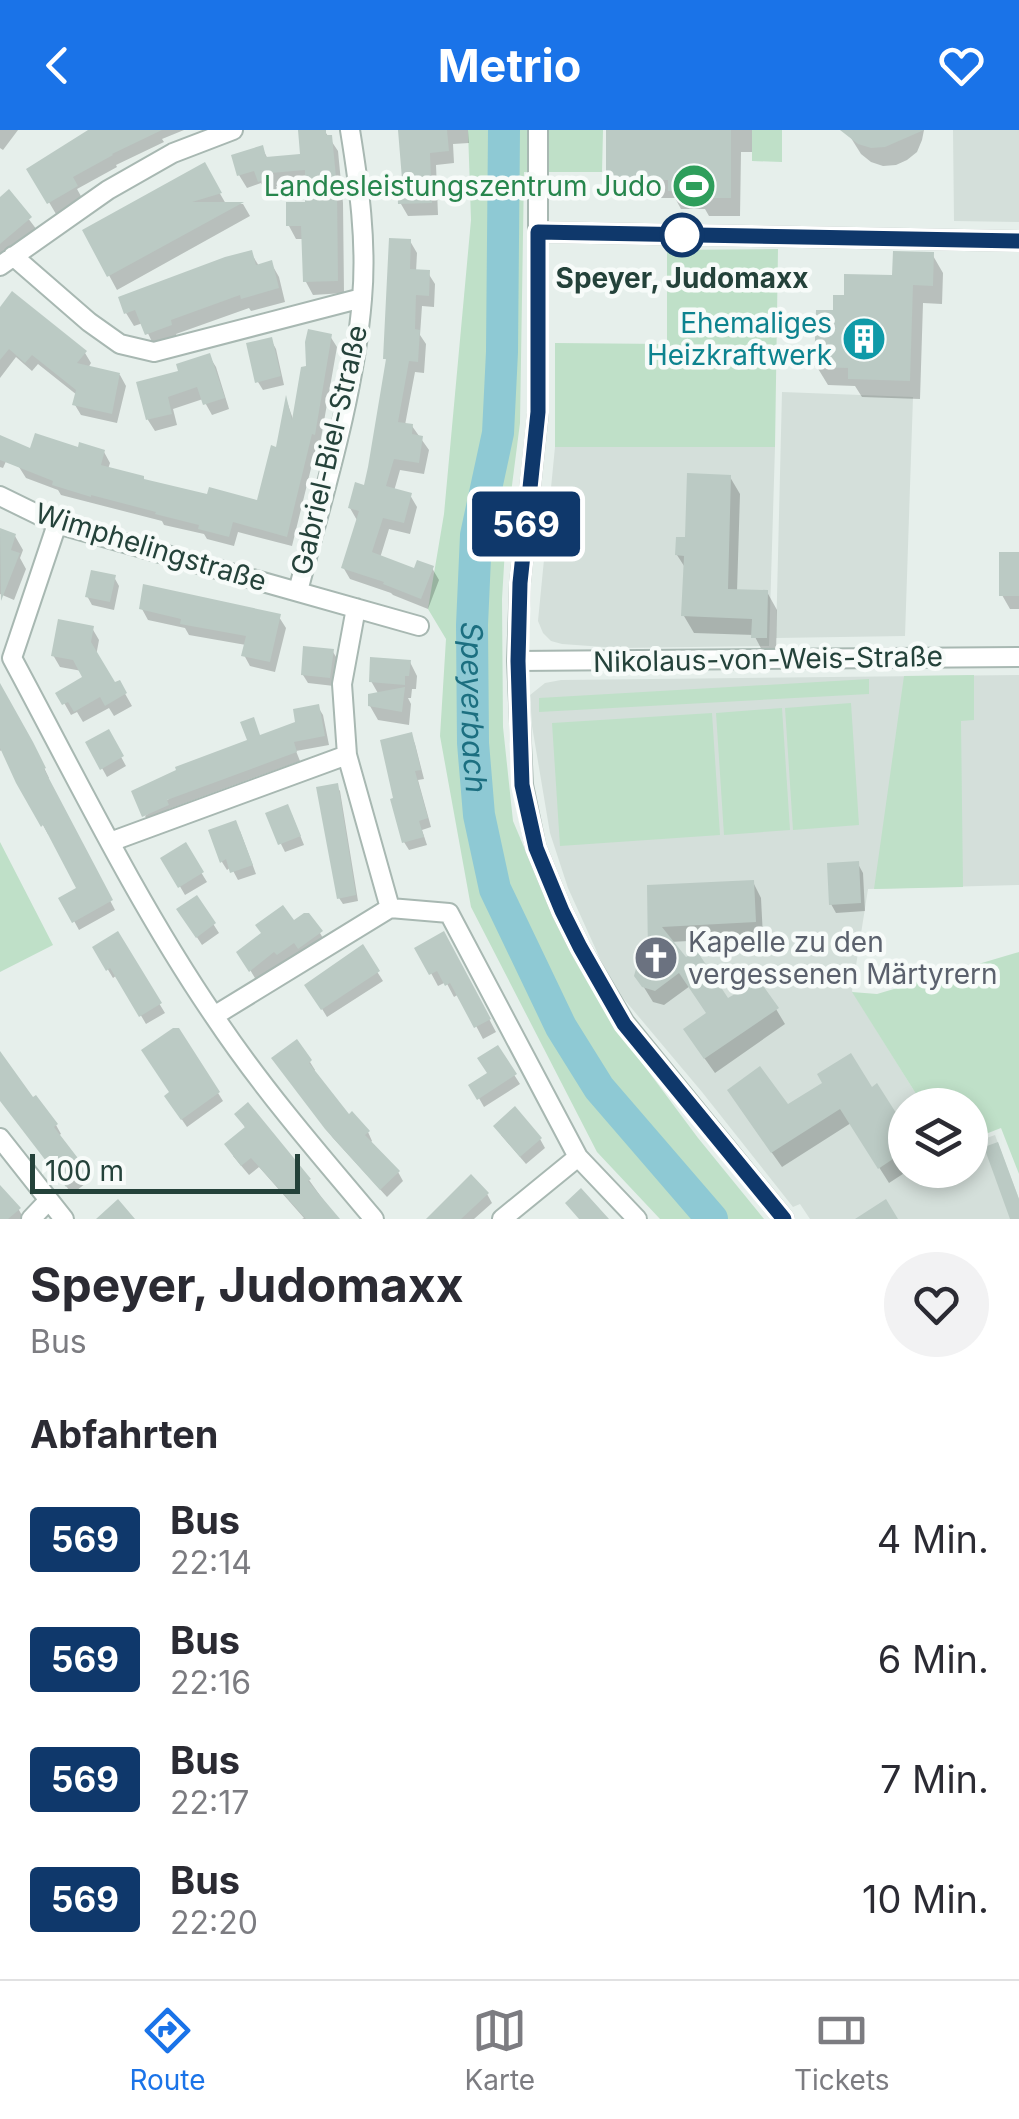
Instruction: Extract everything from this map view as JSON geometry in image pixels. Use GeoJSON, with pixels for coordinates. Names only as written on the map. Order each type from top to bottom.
{"type":"FeatureCollection","features":[{"type":"Feature","properties":{"kind":"street"},"geometry":{"type":"LineString","coordinates":[[233,130],[173,153],[108,190],[6,261],[120,344],[154,352],[362,298]]}},
{"type":"Feature","properties":{"kind":"street","name":"Gabriel-Biel-Straße"},"geometry":{"type":"LineString","coordinates":[[298,591],[348,392],[362,298],[363,231],[350,130]]}},
{"type":"Feature","properties":{"kind":"street"},"geometry":{"type":"LineString","coordinates":[[538,130],[538,412],[520,583],[518,661],[522,785],[536,848],[562,911],[624,1024],[784,1219]]}},
{"type":"Feature","properties":{"kind":"street"},"geometry":{"type":"LineString","coordinates":[[538,232],[1019,241]]}},
{"type":"Feature","properties":{"kind":"street","name":"Wimphelingstraße"},"geometry":{"type":"LineString","coordinates":[[0,496],[57,524],[419,626]]}},
{"type":"Feature","properties":{"kind":"street"},"geometry":{"type":"LineString","coordinates":[[57,524],[6,660],[141,900],[214,1016],[285,1115],[374,1219]]}},
{"type":"Feature","properties":{"kind":"street"},"geometry":{"type":"LineString","coordinates":[[356,608],[342,684],[347,755],[390,908]]}},
{"type":"Feature","properties":{"kind":"street","name":"Nikolaus-von-Weis-Straße"},"geometry":{"type":"LineString","coordinates":[[518,661],[1019,656]]}},
{"type":"Feature","properties":{"kind":"street"},"geometry":{"type":"LineString","coordinates":[[110,842],[347,755]]}},
{"type":"Feature","properties":{"kind":"street"},"geometry":{"type":"LineString","coordinates":[[214,1016],[390,908],[449,912],[578,1157],[636,1219]]}},
{"type":"Feature","properties":{"kind":"street"},"geometry":{"type":"LineString","coordinates":[[0,1138],[64,1219]]}},
{"type":"Feature","properties":{"kind":"street"},"geometry":{"type":"LineString","coordinates":[[502,1219],[578,1157]]}},
{"type":"Feature","properties":{"kind":"street"},"geometry":{"type":"LineString","coordinates":[[31,1219],[48,1200]]}},
{"type":"Feature","properties":{"kind":"shaded area"},"geometry":{"type":"Polygon","coordinates":[[[953,130],[1019,130],[1019,222],[954,221],[953,130]]]}},
{"type":"Feature","properties":{"kind":"shaded area"},"geometry":{"type":"Polygon","coordinates":[[[782,392],[913,397],[905,636],[776,638],[782,392]]]}},
{"type":"Feature","properties":{"kind":"shaded area"},"geometry":{"type":"Polygon","coordinates":[[[555,447],[775,447],[769,646],[618,648],[551,641],[538,621],[555,447]]]}},
{"type":"Feature","properties":{"kind":"shaded area"},"geometry":{"type":"Polygon","coordinates":[[[1019,675],[1019,885],[868,889],[852,991],[912,1088],[888,1088],[888,1188],[988,1188],[988,1138],[995,1135],[1019,1199],[1019,1219],[810,1219],[800,1204],[793,1207],[623,998],[602,963],[568,888],[550,833],[530,695],[545,683],[1019,675]]]}},
{"type":"Feature","properties":{"kind":"green space"},"geometry":{"type":"Polygon","coordinates":[[[468,130],[603,130],[602,172],[524,172],[520,423],[502,599],[503,727],[513,821],[550,909],[622,1036],[764,1219],[660,1219],[597,1152],[471,907],[440,736],[446,639],[428,609],[444,514],[471,220],[468,130]]]}},
{"type":"Feature","properties":{"kind":"green space"},"geometry":{"type":"Polygon","coordinates":[[[752,130],[782,130],[782,162],[752,161],[752,130]]]}},
{"type":"Feature","properties":{"kind":"green space"},"geometry":{"type":"Polygon","coordinates":[[[778,249],[775,447],[555,447],[555,343],[667,344],[667,250],[778,249]]]}},
{"type":"Feature","properties":{"kind":"green space"},"geometry":{"type":"Polygon","coordinates":[[[974,675],[974,720],[961,721],[963,887],[874,889],[904,676],[974,675]]]}},
{"type":"Feature","properties":{"kind":"green space"},"geometry":{"type":"Polygon","coordinates":[[[869,679],[869,694],[539,712],[539,698],[869,679]]]}},
{"type":"Feature","properties":{"kind":"green space"},"geometry":{"type":"Polygon","coordinates":[[[851,703],[859,825],[793,830],[785,708],[851,703]]]}},
{"type":"Feature","properties":{"kind":"green space"},"geometry":{"type":"Polygon","coordinates":[[[782,708],[790,830],[724,835],[716,713],[782,708]]]}},
{"type":"Feature","properties":{"kind":"green space"},"geometry":{"type":"Polygon","coordinates":[[[712,713],[720,835],[560,846],[552,723],[712,713]]]}},
{"type":"Feature","properties":{"kind":"green space"},"geometry":{"type":"Polygon","coordinates":[[[0,842],[53,945],[0,972],[0,842]]]}},
{"type":"Feature","properties":{"kind":"green space"},"geometry":{"type":"Polygon","coordinates":[[[1019,952],[1019,1174],[1001,1128],[988,1133],[988,1088],[912,1088],[852,992],[877,994],[1019,952]]]}},
{"type":"Feature","properties":{"kind":"building"},"geometry":{"type":"Polygon","coordinates":[[[88,130],[162,130],[73,177],[78,186],[47,204],[26,169],[88,130]]]}},
{"type":"Feature","properties":{"kind":"building"},"geometry":{"type":"Polygon","coordinates":[[[298,130],[326,130],[326,135],[332,135],[338,281],[303,282],[301,226],[286,226],[286,202],[305,202],[305,170],[271,173],[272,178],[258,182],[254,171],[237,176],[231,155],[263,145],[266,157],[300,154],[298,130]]]}},
{"type":"Feature","properties":{"kind":"building"},"geometry":{"type":"Polygon","coordinates":[[[398,130],[447,130],[449,151],[430,153],[432,203],[398,204],[397,179],[402,179],[398,130]]]}},
{"type":"Feature","properties":{"kind":"building"},"geometry":{"type":"Polygon","coordinates":[[[606,130],[731,130],[731,198],[696,198],[696,191],[668,191],[668,180],[606,180],[606,130]]]}},
{"type":"Feature","properties":{"kind":"building"},"geometry":{"type":"Polygon","coordinates":[[[840,130],[924,130],[885,147],[871,148],[858,144],[840,130]]]}},
{"type":"Feature","properties":{"kind":"building"},"geometry":{"type":"Polygon","coordinates":[[[205,162],[222,193],[192,202],[244,202],[107,277],[82,230],[205,162]]]}},
{"type":"Feature","properties":{"kind":"building"},"geometry":{"type":"Polygon","coordinates":[[[9,189],[32,217],[0,244],[0,197],[9,189]]]}},
{"type":"Feature","properties":{"kind":"building"},"geometry":{"type":"Polygon","coordinates":[[[389,238],[411,239],[410,269],[430,270],[429,296],[416,295],[418,362],[409,361],[398,422],[413,424],[412,434],[423,436],[419,463],[394,459],[386,486],[412,493],[404,523],[383,518],[372,552],[414,568],[417,560],[434,566],[421,599],[341,568],[359,511],[348,508],[355,482],[364,485],[386,359],[389,238]]]}},
{"type":"Feature","properties":{"kind":"building"},"geometry":{"type":"Polygon","coordinates":[[[252,250],[256,265],[272,260],[279,288],[241,299],[240,295],[171,320],[172,325],[145,335],[135,310],[124,314],[118,297],[252,250]]]}},
{"type":"Feature","properties":{"kind":"building","name":"Ehemaliges Heizkraftwerk"},"geometry":{"type":"Polygon","coordinates":[[[893,251],[934,252],[933,286],[913,285],[910,381],[848,379],[848,368],[814,367],[816,310],[833,310],[833,295],[844,295],[844,274],[892,275],[893,251]]]}},
{"type":"Feature","properties":{"kind":"building"},"geometry":{"type":"Polygon","coordinates":[[[12,291],[87,351],[77,363],[120,373],[112,414],[72,405],[76,390],[32,355],[25,363],[9,349],[0,360],[0,307],[12,291]]]}},
{"type":"Feature","properties":{"kind":"building"},"geometry":{"type":"Polygon","coordinates":[[[308,329],[332,334],[315,435],[312,434],[287,537],[233,522],[229,537],[198,529],[199,525],[156,512],[52,485],[53,481],[0,460],[0,435],[30,448],[35,433],[78,447],[79,442],[105,450],[101,465],[144,479],[207,494],[209,487],[257,500],[271,445],[276,447],[286,395],[292,420],[301,367],[306,366],[308,329]]]}},
{"type":"Feature","properties":{"kind":"building"},"geometry":{"type":"Polygon","coordinates":[[[272,337],[281,376],[255,383],[246,343],[272,337]]]}},
{"type":"Feature","properties":{"kind":"building"},"geometry":{"type":"Polygon","coordinates":[[[210,353],[225,398],[203,405],[197,387],[168,397],[172,414],[146,420],[136,382],[178,371],[176,364],[210,353]]]}},
{"type":"Feature","properties":{"kind":"building"},"geometry":{"type":"Polygon","coordinates":[[[687,473],[731,475],[728,589],[768,590],[767,638],[751,638],[752,619],[681,616],[684,556],[675,555],[676,537],[685,537],[687,473]]]}},
{"type":"Feature","properties":{"kind":"building"},"geometry":{"type":"Polygon","coordinates":[[[0,528],[16,534],[11,550],[20,553],[1,601],[0,528]]]}},
{"type":"Feature","properties":{"kind":"building"},"geometry":{"type":"Polygon","coordinates":[[[999,552],[1019,552],[1019,596],[999,596],[999,552]]]}},
{"type":"Feature","properties":{"kind":"building"},"geometry":{"type":"Polygon","coordinates":[[[91,570],[116,575],[110,602],[85,597],[91,570]]]}},
{"type":"Feature","properties":{"kind":"building"},"geometry":{"type":"Polygon","coordinates":[[[143,584],[281,614],[270,662],[241,656],[246,636],[180,624],[181,619],[139,609],[143,584]]]}},
{"type":"Feature","properties":{"kind":"building"},"geometry":{"type":"Polygon","coordinates":[[[58,619],[94,626],[91,642],[115,682],[120,680],[127,693],[105,706],[100,697],[74,712],[68,702],[62,705],[55,693],[82,677],[73,660],[51,656],[58,619]]]}},
{"type":"Feature","properties":{"kind":"building"},"geometry":{"type":"Polygon","coordinates":[[[303,646],[334,649],[330,678],[301,675],[303,646]]]}},
{"type":"Feature","properties":{"kind":"building"},"geometry":{"type":"Polygon","coordinates":[[[370,657],[411,660],[405,685],[369,682],[370,657]]]}},
{"type":"Feature","properties":{"kind":"building"},"geometry":{"type":"Polygon","coordinates":[[[0,683],[113,900],[72,923],[58,898],[76,888],[0,748],[0,683]]]}},
{"type":"Feature","properties":{"kind":"building"},"geometry":{"type":"Polygon","coordinates":[[[405,687],[402,712],[368,706],[368,694],[405,687]]]}},
{"type":"Feature","properties":{"kind":"building"},"geometry":{"type":"Polygon","coordinates":[[[319,704],[325,736],[294,742],[297,752],[167,800],[169,805],[142,817],[131,791],[176,770],[175,767],[247,740],[240,722],[254,717],[260,735],[295,722],[293,709],[319,704]]]}},
{"type":"Feature","properties":{"kind":"building"},"geometry":{"type":"Polygon","coordinates":[[[109,729],[124,756],[100,770],[85,742],[109,729]]]}},
{"type":"Feature","properties":{"kind":"building"},"geometry":{"type":"Polygon","coordinates":[[[412,732],[421,770],[415,771],[428,818],[419,821],[424,837],[402,843],[380,740],[412,732]]]}},
{"type":"Feature","properties":{"kind":"building"},"geometry":{"type":"Polygon","coordinates":[[[338,783],[356,895],[337,899],[316,787],[338,783]]]}},
{"type":"Feature","properties":{"kind":"building"},"geometry":{"type":"Polygon","coordinates":[[[288,804],[301,836],[278,845],[265,813],[288,804]]]}},
{"type":"Feature","properties":{"kind":"building"},"geometry":{"type":"Polygon","coordinates":[[[236,820],[253,865],[230,873],[226,859],[220,863],[208,830],[236,820]]]}},
{"type":"Feature","properties":{"kind":"building"},"geometry":{"type":"Polygon","coordinates":[[[186,842],[204,872],[178,888],[160,858],[186,842]]]}},
{"type":"Feature","properties":{"kind":"building"},"geometry":{"type":"Polygon","coordinates":[[[859,861],[861,903],[829,905],[827,863],[859,861]]]}},
{"type":"Feature","properties":{"kind":"building"},"geometry":{"type":"Polygon","coordinates":[[[754,880],[756,922],[662,927],[686,957],[697,951],[728,998],[759,980],[779,1008],[704,1059],[683,1029],[706,1013],[679,973],[655,991],[642,987],[634,976],[638,961],[648,955],[647,885],[754,880]]]}},
{"type":"Feature","properties":{"kind":"building"},"geometry":{"type":"Polygon","coordinates":[[[197,895],[216,923],[196,938],[176,909],[197,895]]]}},
{"type":"Feature","properties":{"kind":"building"},"geometry":{"type":"Polygon","coordinates":[[[283,905],[294,920],[309,913],[323,931],[298,949],[294,943],[277,955],[274,952],[249,972],[236,952],[261,933],[255,925],[283,905]]]}},
{"type":"Feature","properties":{"kind":"building"},"geometry":{"type":"Polygon","coordinates":[[[118,931],[162,1003],[139,1017],[110,968],[106,971],[92,947],[118,931]]]}},
{"type":"Feature","properties":{"kind":"building"},"geometry":{"type":"Polygon","coordinates":[[[444,931],[491,1019],[474,1028],[450,983],[445,986],[437,971],[429,975],[414,948],[444,931]]]}},
{"type":"Feature","properties":{"kind":"building"},"geometry":{"type":"Polygon","coordinates":[[[363,944],[380,971],[321,1010],[304,985],[363,944]]]}},
{"type":"Feature","properties":{"kind":"building"},"geometry":{"type":"Polygon","coordinates":[[[173,1028],[179,1028],[220,1092],[181,1120],[164,1096],[169,1092],[141,1050],[173,1028]]]}},
{"type":"Feature","properties":{"kind":"building"},"geometry":{"type":"Polygon","coordinates":[[[297,1039],[312,1060],[309,1063],[349,1114],[352,1111],[370,1131],[365,1135],[400,1171],[380,1190],[325,1129],[271,1058],[297,1039]]]}},
{"type":"Feature","properties":{"kind":"building"},"geometry":{"type":"Polygon","coordinates":[[[498,1045],[517,1074],[477,1100],[468,1085],[487,1073],[477,1058],[498,1045]]]}},
{"type":"Feature","properties":{"kind":"building"},"geometry":{"type":"Polygon","coordinates":[[[0,1051],[58,1124],[54,1127],[87,1170],[66,1187],[0,1101],[0,1051]]]}},
{"type":"Feature","properties":{"kind":"building"},"geometry":{"type":"Polygon","coordinates":[[[851,1053],[872,1087],[877,1083],[888,1100],[888,1162],[878,1169],[840,1109],[771,1153],[727,1090],[760,1066],[788,1104],[822,1083],[817,1074],[851,1053]]]}},
{"type":"Feature","properties":{"kind":"building"},"geometry":{"type":"Polygon","coordinates":[[[248,1102],[340,1219],[306,1219],[251,1158],[241,1166],[224,1144],[245,1127],[234,1114],[248,1102]]]}},
{"type":"Feature","properties":{"kind":"building"},"geometry":{"type":"Polygon","coordinates":[[[515,1106],[542,1138],[520,1157],[493,1126],[515,1106]]]}},
{"type":"Feature","properties":{"kind":"building"},"geometry":{"type":"Polygon","coordinates":[[[998,1142],[1019,1199],[1019,1219],[1010,1219],[988,1158],[988,1146],[998,1142]]]}},
{"type":"Feature","properties":{"kind":"building"},"geometry":{"type":"Polygon","coordinates":[[[471,1174],[489,1193],[461,1219],[426,1219],[471,1174]]]}},
{"type":"Feature","properties":{"kind":"building"},"geometry":{"type":"Polygon","coordinates":[[[0,1185],[21,1208],[8,1219],[0,1219],[0,1185]]]}},
{"type":"Feature","properties":{"kind":"building"},"geometry":{"type":"Polygon","coordinates":[[[581,1188],[609,1219],[579,1219],[565,1203],[581,1188]]]}},
{"type":"Feature","properties":{"kind":"building"},"geometry":{"type":"Polygon","coordinates":[[[118,1199],[135,1219],[96,1219],[118,1199]]]}},
{"type":"Feature","properties":{"kind":"building"},"geometry":{"type":"Polygon","coordinates":[[[886,1199],[898,1219],[855,1219],[886,1199]]]}},
{"type":"Feature","properties":{"kind":"waterway","name":"Speyerbach"},"geometry":{"type":"LineString","coordinates":[[504,130],[498,433],[476,535],[472,625],[473,743],[479,815],[495,889],[561,1027],[599,1088],[712,1219]]}},
{"type":"Feature","properties":{"kind":"bus line","name":"569"},"geometry":{"type":"LineString","coordinates":[[784,1219],[624,1024],[580,947],[536,848],[522,785],[518,661],[520,583],[538,412],[538,232],[1019,241]]}},
{"type":"Feature","properties":{"kind":"place","name":"Landesleistungszentrum Judo"},"geometry":{"type":"Point","coordinates":[694,186]}},
{"type":"Feature","properties":{"kind":"place","name":"Speyer, Judomaxx"},"geometry":{"type":"Point","coordinates":[682,235]}},
{"type":"Feature","properties":{"kind":"place","name":"Ehemaliges Heizkraftwerk"},"geometry":{"type":"Point","coordinates":[864,339]}},
{"type":"Feature","properties":{"kind":"place","name":"Kapelle zu den vergessenen Märtyrern"},"geometry":{"type":"Point","coordinates":[656,958]}}]}
